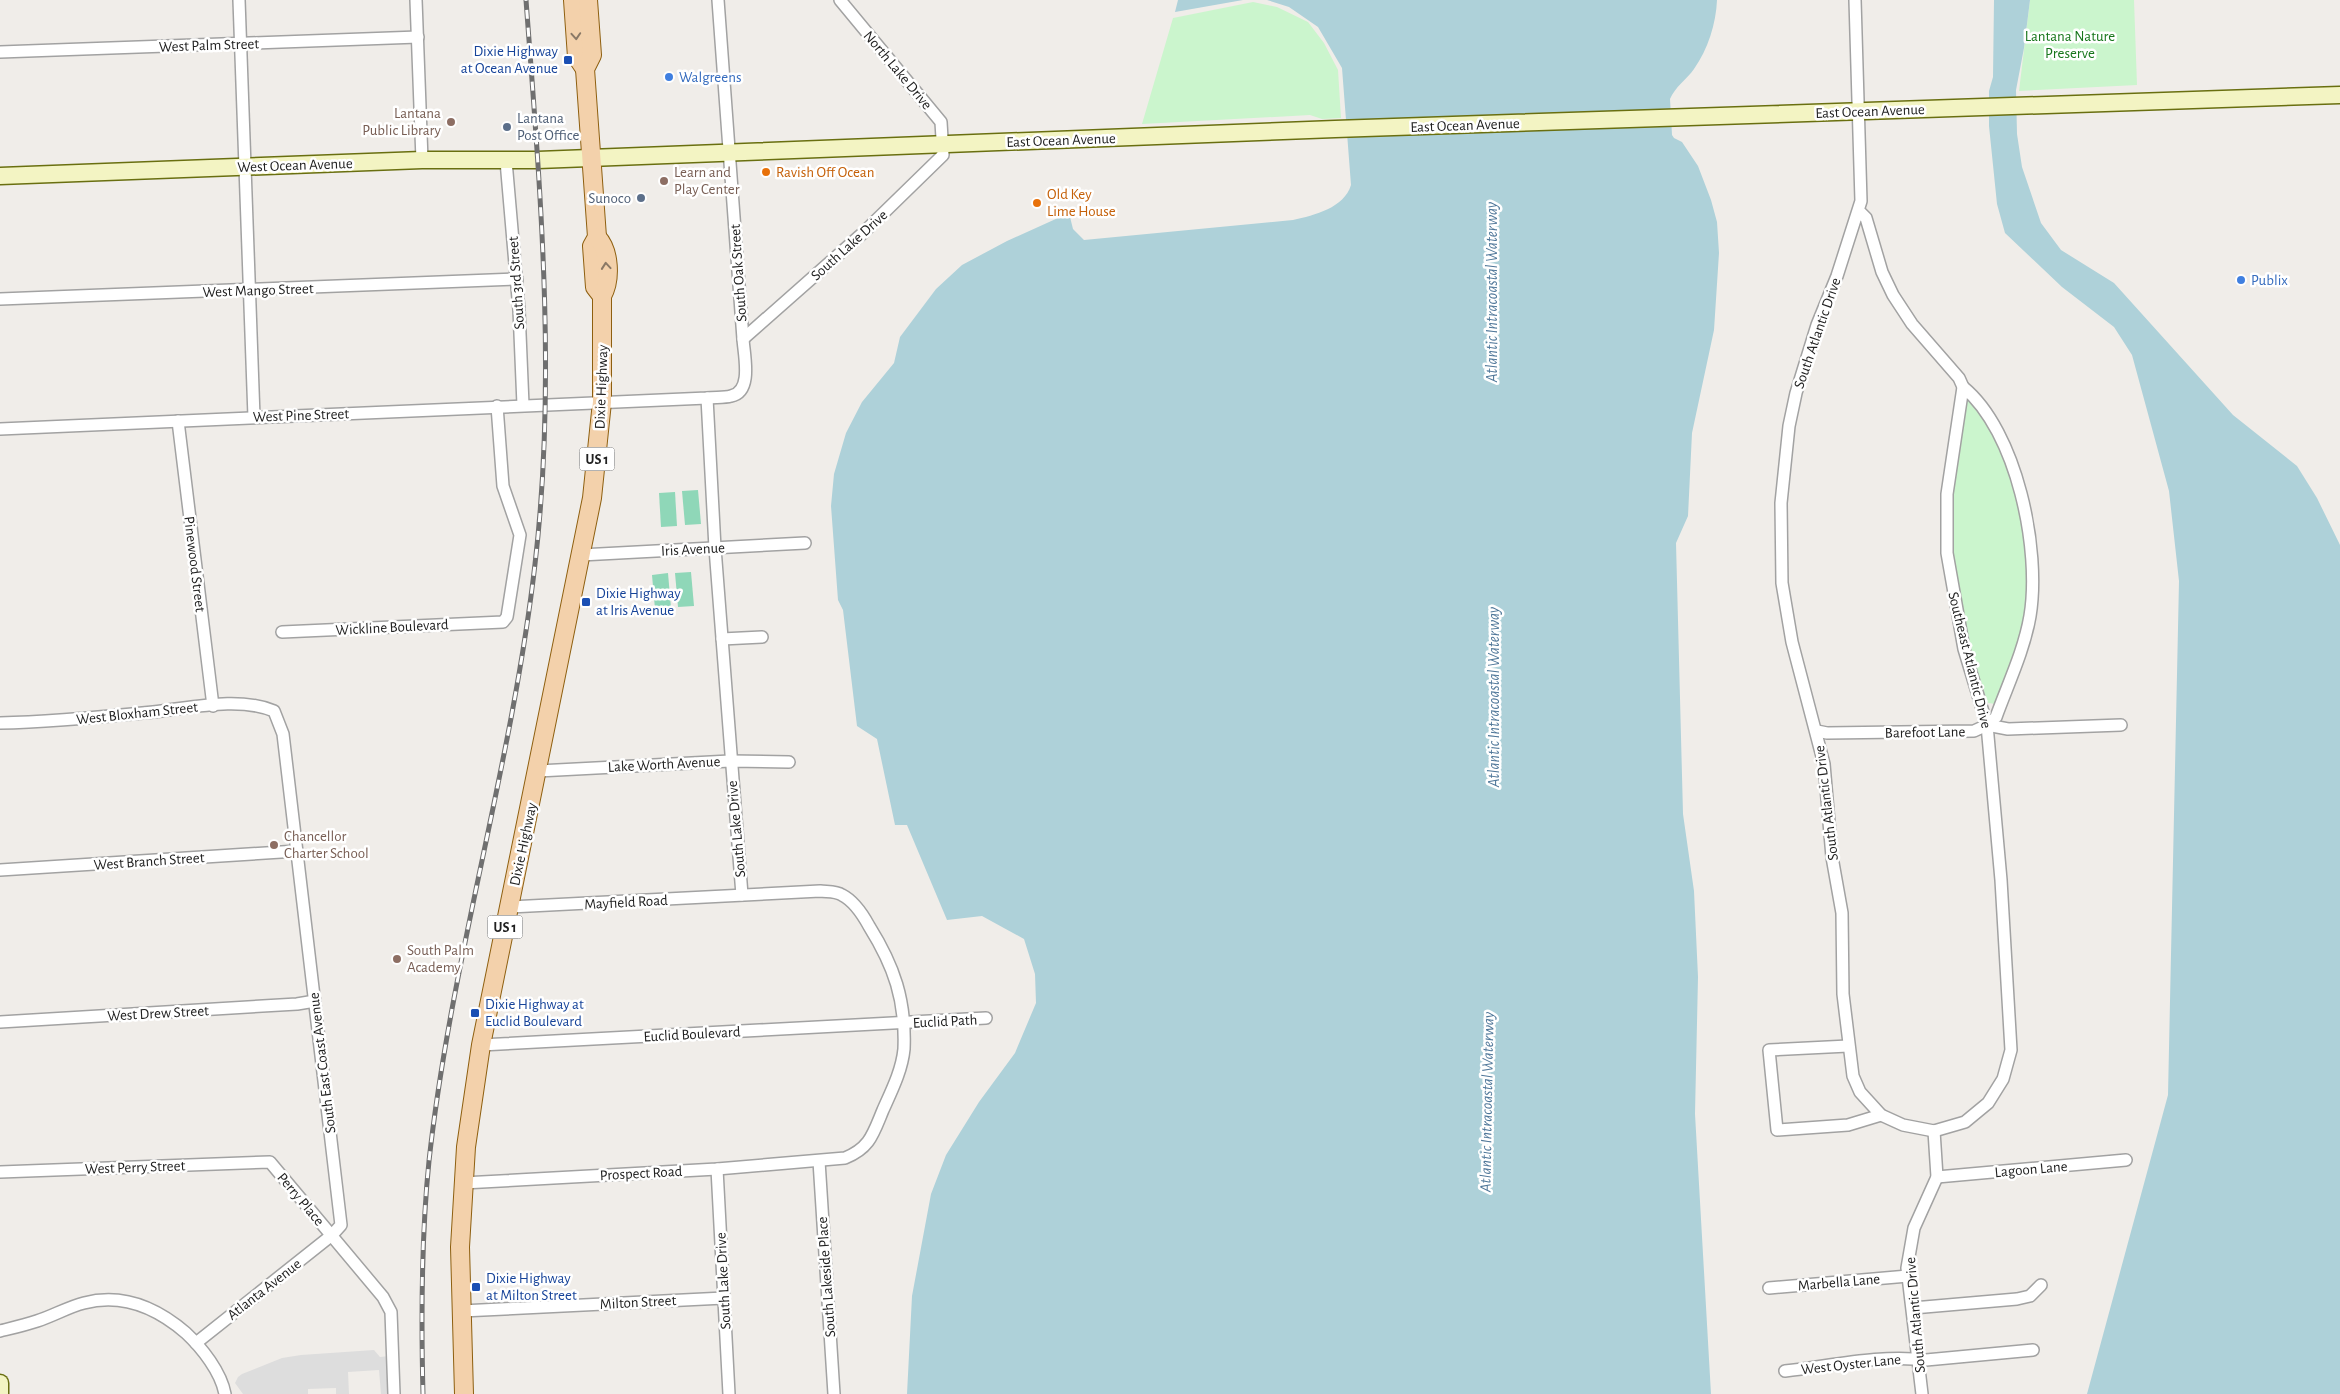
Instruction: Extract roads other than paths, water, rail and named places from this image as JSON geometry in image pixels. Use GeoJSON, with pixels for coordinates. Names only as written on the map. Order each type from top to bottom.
{"type":"FeatureCollection","features":[{"type":"Feature","properties":{"kind":"main road","name":"Dixie Highway"},"geometry":{"type":"LineString","coordinates":[[464,1394],[460,1247],[463,1183],[481,1045],[582,555],[594,478],[602,402],[602,296],[595,287],[592,246],[597,237],[585,69],[577,57],[573,0]]}},
{"type":"Feature","properties":{"kind":"main road","name":"Dixie Highway"},"geometry":{"type":"LineString","coordinates":[[585,69],[592,55],[588,0]]}},
{"type":"Feature","properties":{"kind":"main road","name":"East Ocean Avenue"},"geometry":{"type":"LineString","coordinates":[[591,158],[729,151],[1335,129],[2340,95]]}},
{"type":"Feature","properties":{"kind":"main road","name":"West Ocean Avenue"},"geometry":{"type":"LineString","coordinates":[[0,176],[422,160],[506,161],[591,158]]}},
{"type":"Feature","properties":{"kind":"main road"},"geometry":{"type":"LineString","coordinates":[[0,1383],[0,1394]]}},
{"type":"Feature","properties":{"kind":"street"},"geometry":{"type":"LineString","coordinates":[[240,0],[254,416]]}},
{"type":"Feature","properties":{"kind":"street"},"geometry":{"type":"LineString","coordinates":[[416,0],[422,160]]}},
{"type":"Feature","properties":{"kind":"street","name":"South Oak Street"},"geometry":{"type":"LineString","coordinates":[[707,398],[732,396],[740,392],[745,382],[718,0]]}},
{"type":"Feature","properties":{"kind":"street","name":"North Lake Drive"},"geometry":{"type":"LineString","coordinates":[[840,0],[941,122],[944,144]]}},
{"type":"Feature","properties":{"kind":"street","name":"South Atlantic Drive"},"geometry":{"type":"LineString","coordinates":[[1855,0],[1862,193],[1859,211],[1851,229],[1837,276],[1817,325],[1796,393],[1783,475],[1780,552],[1786,613],[1824,764],[1832,857],[1842,913],[1843,994],[1853,1076],[1860,1092],[1881,1115],[1903,1125],[1934,1131],[1936,1177],[1910,1240],[1908,1276],[1922,1394]]}},
{"type":"Feature","properties":{"kind":"street","name":"West Palm Street"},"geometry":{"type":"LineString","coordinates":[[0,52],[418,37]]}},
{"type":"Feature","properties":{"kind":"street","name":"South Lake Drive"},"geometry":{"type":"LineString","coordinates":[[743,339],[863,233],[942,158],[944,144]]}},
{"type":"Feature","properties":{"kind":"street","name":"South 3rd Street"},"geometry":{"type":"LineString","coordinates":[[506,161],[517,279],[523,405]]}},
{"type":"Feature","properties":{"kind":"street"},"geometry":{"type":"LineString","coordinates":[[1859,211],[1866,218],[1882,272],[1893,295],[1912,324],[1959,378],[1963,387],[1971,393],[1985,412],[2011,464],[2022,494],[2030,545],[2032,591],[2026,631],[1996,717],[1988,725]]}},
{"type":"Feature","properties":{"kind":"street","name":"West Mango Street"},"geometry":{"type":"LineString","coordinates":[[0,300],[517,279]]}},
{"type":"Feature","properties":{"kind":"street","name":"Southeast Atlantic Drive"},"geometry":{"type":"LineString","coordinates":[[1934,1131],[1966,1122],[1988,1103],[2003,1079],[2011,1050],[2001,880],[1988,725],[1964,648],[1947,553],[1947,494],[1963,387]]}},
{"type":"Feature","properties":{"kind":"street","name":"South Lake Drive"},"geometry":{"type":"LineString","coordinates":[[707,398],[715,548],[730,761],[742,895],[820,891],[842,894],[862,914],[887,954],[898,982],[904,1023],[904,1050],[898,1076],[874,1133],[861,1152],[845,1158],[819,1160]]}},
{"type":"Feature","properties":{"kind":"street","name":"West Pine Street"},"geometry":{"type":"LineString","coordinates":[[0,429],[254,416],[707,398]]}},
{"type":"Feature","properties":{"kind":"street","name":"Wickline Boulevard"},"geometry":{"type":"LineString","coordinates":[[282,632],[503,622],[507,617],[520,535],[503,486],[497,406]]}},
{"type":"Feature","properties":{"kind":"street","name":"Pinewood Street"},"geometry":{"type":"LineString","coordinates":[[178,421],[214,706]]}},
{"type":"Feature","properties":{"kind":"street","name":"Iris Avenue"},"geometry":{"type":"LineString","coordinates":[[582,555],[806,543]]}},
{"type":"Feature","properties":{"kind":"street"},"geometry":{"type":"LineString","coordinates":[[722,639],[762,637]]}},
{"type":"Feature","properties":{"kind":"street","name":"West Bloxham Street"},"geometry":{"type":"LineString","coordinates":[[0,723],[41,723],[214,706],[259,705],[274,711]]}},
{"type":"Feature","properties":{"kind":"street","name":"South East Coast Avenue"},"geometry":{"type":"LineString","coordinates":[[274,711],[282,734],[315,1001],[314,1010],[340,1211],[340,1224],[332,1235]]}},
{"type":"Feature","properties":{"kind":"street","name":"Barefoot Lane"},"geometry":{"type":"LineString","coordinates":[[1817,731],[1827,733],[1974,731],[1988,725],[2008,729],[2121,724]]}},
{"type":"Feature","properties":{"kind":"street","name":"Lake Worth Avenue"},"geometry":{"type":"LineString","coordinates":[[538,771],[730,761],[789,762]]}},
{"type":"Feature","properties":{"kind":"street","name":"West Branch Street"},"geometry":{"type":"LineString","coordinates":[[0,870],[297,851]]}},
{"type":"Feature","properties":{"kind":"street","name":"Mayfield Road"},"geometry":{"type":"LineString","coordinates":[[510,907],[742,895]]}},
{"type":"Feature","properties":{"kind":"street","name":"West Drew Street"},"geometry":{"type":"LineString","coordinates":[[0,1022],[297,1004],[315,1001]]}},
{"type":"Feature","properties":{"kind":"street","name":"Euclid Path"},"geometry":{"type":"LineString","coordinates":[[904,1023],[986,1018]]}},
{"type":"Feature","properties":{"kind":"street","name":"Euclid Boulevard"},"geometry":{"type":"LineString","coordinates":[[481,1045],[904,1023]]}},
{"type":"Feature","properties":{"kind":"street"},"geometry":{"type":"LineString","coordinates":[[1848,1046],[1769,1050],[1777,1130],[1848,1125],[1881,1115]]}},
{"type":"Feature","properties":{"kind":"street","name":"Prospect Road"},"geometry":{"type":"LineString","coordinates":[[463,1183],[717,1169],[819,1160]]}},
{"type":"Feature","properties":{"kind":"street","name":"South Lakeside Place"},"geometry":{"type":"LineString","coordinates":[[819,1160],[834,1394]]}},
{"type":"Feature","properties":{"kind":"street","name":"Lagoon Lane"},"geometry":{"type":"LineString","coordinates":[[1936,1177],[2126,1160]]}},
{"type":"Feature","properties":{"kind":"street","name":"Perry Place"},"geometry":{"type":"LineString","coordinates":[[270,1162],[332,1235]]}},
{"type":"Feature","properties":{"kind":"street","name":"West Perry Street"},"geometry":{"type":"LineString","coordinates":[[0,1172],[270,1162]]}},
{"type":"Feature","properties":{"kind":"street","name":"South Lake Drive"},"geometry":{"type":"LineString","coordinates":[[717,1169],[729,1394]]}},
{"type":"Feature","properties":{"kind":"street"},"geometry":{"type":"LineString","coordinates":[[332,1235],[383,1297],[391,1312],[394,1394]]}},
{"type":"Feature","properties":{"kind":"street","name":"Atlanta Avenue"},"geometry":{"type":"LineString","coordinates":[[196,1343],[332,1235]]}},
{"type":"Feature","properties":{"kind":"street","name":"Marbella Lane"},"geometry":{"type":"LineString","coordinates":[[1769,1288],[1908,1276]]}},
{"type":"Feature","properties":{"kind":"street"},"geometry":{"type":"LineString","coordinates":[[1912,1308],[2030,1296],[2041,1285]]}},
{"type":"Feature","properties":{"kind":"street","name":"Milton Street"},"geometry":{"type":"LineString","coordinates":[[462,1311],[724,1298]]}},
{"type":"Feature","properties":{"kind":"street"},"geometry":{"type":"LineString","coordinates":[[0,1331],[39,1321],[84,1303],[113,1299],[146,1307],[162,1314],[196,1343],[216,1371],[225,1394]]}},
{"type":"Feature","properties":{"kind":"street","name":"West Oyster Lane"},"geometry":{"type":"LineString","coordinates":[[1785,1371],[1873,1360],[2033,1350]]}},
{"type":"Feature","properties":{"kind":"water"},"geometry":{"type":"Polygon","coordinates":[[[1178,0],[1243,0],[1175,12],[1178,0]]]}},
{"type":"Feature","properties":{"kind":"water","name":"Atlantic Intracoastal Waterway"},"geometry":{"type":"Polygon","coordinates":[[[1267,0],[1717,0],[1713,27],[1707,45],[1694,69],[1670,99],[1672,135],[1682,142],[1698,166],[1717,222],[1719,253],[1714,330],[1692,433],[1688,516],[1676,543],[1683,814],[1694,891],[1698,977],[1695,1114],[1711,1394],[907,1394],[912,1296],[931,1194],[946,1155],[979,1102],[1015,1053],[1036,1003],[1035,974],[1024,939],[982,916],[947,920],[907,825],[895,825],[877,739],[857,726],[843,610],[838,600],[831,506],[834,474],[846,433],[862,402],[894,363],[900,337],[936,289],[962,265],[1007,241],[1069,213],[1073,229],[1084,240],[1293,220],[1319,213],[1342,199],[1351,185],[1342,68],[1318,27],[1289,7],[1267,0]]]}},
{"type":"Feature","properties":{"kind":"water"},"geometry":{"type":"Polygon","coordinates":[[[1994,0],[2030,0],[2016,90],[2017,134],[2022,167],[2041,223],[2061,250],[2114,283],[2233,415],[2297,466],[2317,498],[2340,545],[2340,1394],[2087,1394],[2168,1095],[2179,581],[2169,491],[2132,355],[2114,327],[2062,287],[2005,233],[1997,204],[1989,126],[1989,91],[1993,77],[1994,0]]]}},
{"type":"Feature","properties":{"kind":"railway"},"geometry":{"type":"LineString","coordinates":[[423,1394],[422,1278],[424,1219],[429,1161],[452,1011],[512,714],[525,639],[542,494],[546,352],[544,282],[526,0]]}},
{"type":"Feature","properties":{"kind":"place","name":"Dixie Highway at Ocean Avenue"},"geometry":{"type":"Point","coordinates":[568,60]}},
{"type":"Feature","properties":{"kind":"place","name":"Walgreens"},"geometry":{"type":"Point","coordinates":[669,77]}},
{"type":"Feature","properties":{"kind":"place","name":"Lantana Public Library"},"geometry":{"type":"Point","coordinates":[451,122]}},
{"type":"Feature","properties":{"kind":"place","name":"Lantana Post Office"},"geometry":{"type":"Point","coordinates":[507,127]}},
{"type":"Feature","properties":{"kind":"place","name":"Ravish Off Ocean"},"geometry":{"type":"Point","coordinates":[766,172]}},
{"type":"Feature","properties":{"kind":"place","name":"Learn and Play Center"},"geometry":{"type":"Point","coordinates":[664,181]}},
{"type":"Feature","properties":{"kind":"place","name":"Sunoco"},"geometry":{"type":"Point","coordinates":[641,198]}},
{"type":"Feature","properties":{"kind":"place","name":"Old Key Lime House"},"geometry":{"type":"Point","coordinates":[1037,203]}},
{"type":"Feature","properties":{"kind":"place","name":"Publix"},"geometry":{"type":"Point","coordinates":[2241,280]}},
{"type":"Feature","properties":{"kind":"place","name":"Dixie Highway at Iris Avenue"},"geometry":{"type":"Point","coordinates":[586,602]}},
{"type":"Feature","properties":{"kind":"place","name":"Chancellor Charter School"},"geometry":{"type":"Point","coordinates":[274,845]}},
{"type":"Feature","properties":{"kind":"place","name":"South Palm Academy"},"geometry":{"type":"Point","coordinates":[397,959]}},
{"type":"Feature","properties":{"kind":"place","name":"Dixie Highway at Euclid Boulevard"},"geometry":{"type":"Point","coordinates":[475,1013]}},
{"type":"Feature","properties":{"kind":"place","name":"Dixie Highway at Milton Street"},"geometry":{"type":"Point","coordinates":[476,1287]}},
{"type":"Feature","properties":{"kind":"park label","name":"Lantana Nature Preserve"},"geometry":{"type":"Point","coordinates":[2070,44]}}]}
